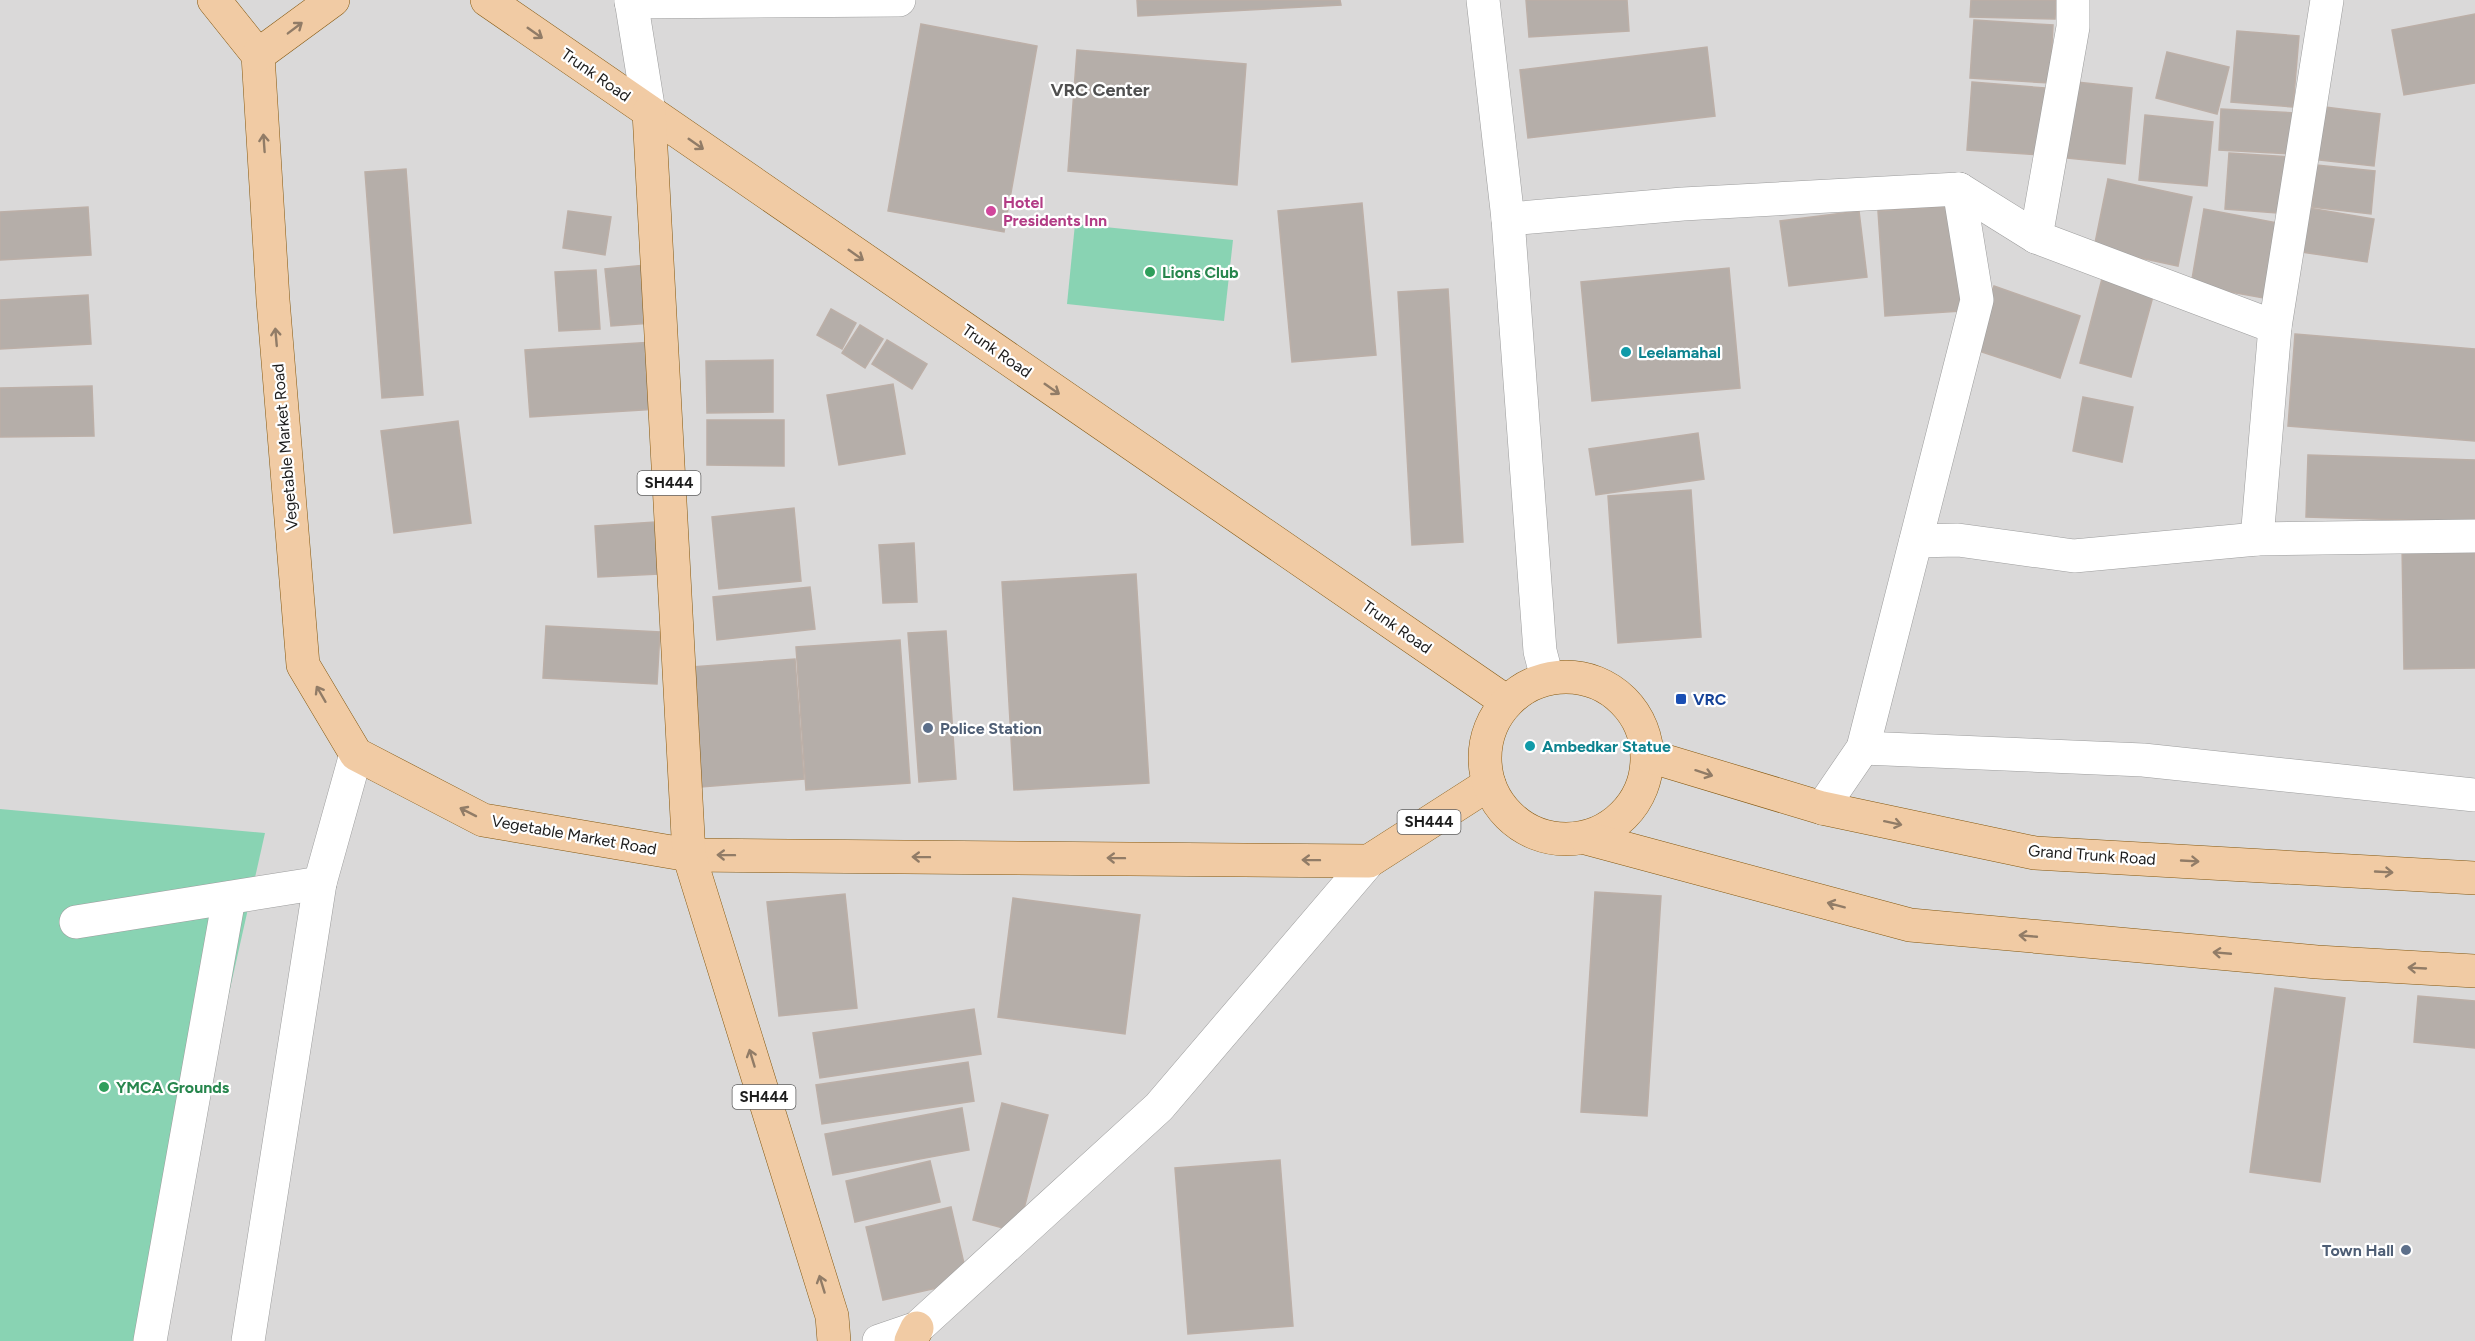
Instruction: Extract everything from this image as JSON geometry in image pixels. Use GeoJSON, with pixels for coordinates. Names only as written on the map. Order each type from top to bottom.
{"type":"FeatureCollection","features":[{"type":"Feature","properties":{"kind":"main road"},"geometry":{"type":"LineString","coordinates":[[214,0],[258,55],[333,0]]}},
{"type":"Feature","properties":{"kind":"main road","name":"Trunk Road"},"geometry":{"type":"LineString","coordinates":[[487,0],[1507,702]]}},
{"type":"Feature","properties":{"kind":"main road","name":"Vegetable Market Road"},"geometry":{"type":"LineString","coordinates":[[258,55],[273,300],[303,665],[356,754],[483,820],[689,855],[1370,861]]}},
{"type":"Feature","properties":{"kind":"main road","name":"SH444"},"geometry":{"type":"LineString","coordinates":[[649,112],[689,855],[832,1317],[834,1341]]}},
{"type":"Feature","properties":{"kind":"main road"},"geometry":{"type":"LineString","coordinates":[[1586,838],[1619,821],[1641,792],[1649,756],[1640,720],[1617,692],[1583,677],[1547,678],[1525,687],[1507,702],[1491,726],[1485,755],[1489,784],[1500,806],[1515,823],[1549,838],[1586,838],[1910,925],[2317,962],[2475,971]]}},
{"type":"Feature","properties":{"kind":"main road","name":"Grand Trunk Road"},"geometry":{"type":"LineString","coordinates":[[1649,756],[1822,808],[2035,853],[2475,878]]}},
{"type":"Feature","properties":{"kind":"main road","name":"SH444"},"geometry":{"type":"LineString","coordinates":[[1370,861],[1489,784]]}},
{"type":"Feature","properties":{"kind":"street"},"geometry":{"type":"LineString","coordinates":[[649,112],[631,1],[899,0]]}},
{"type":"Feature","properties":{"kind":"street"},"geometry":{"type":"LineString","coordinates":[[1483,0],[1508,219],[1540,651],[1547,678]]}},
{"type":"Feature","properties":{"kind":"street"},"geometry":{"type":"LineString","coordinates":[[2036,237],[2073,27],[2073,0]]}},
{"type":"Feature","properties":{"kind":"street"},"geometry":{"type":"LineString","coordinates":[[2257,539],[2275,327],[2327,0]]}},
{"type":"Feature","properties":{"kind":"street"},"geometry":{"type":"LineString","coordinates":[[1508,219],[1683,204],[1959,189],[2036,237],[2275,327]]}},
{"type":"Feature","properties":{"kind":"street"},"geometry":{"type":"LineString","coordinates":[[1822,808],[1863,748],[1977,300],[1959,189]]}},
{"type":"Feature","properties":{"kind":"street"},"geometry":{"type":"LineString","coordinates":[[1916,541],[1958,540],[2074,556],[2257,539],[2475,536]]}},
{"type":"Feature","properties":{"kind":"street"},"geometry":{"type":"LineString","coordinates":[[1863,748],[2143,760],[2475,795]]}},
{"type":"Feature","properties":{"kind":"street"},"geometry":{"type":"LineString","coordinates":[[248,1341],[320,883],[356,754]]}},
{"type":"Feature","properties":{"kind":"street"},"geometry":{"type":"LineString","coordinates":[[879,1341],[914,1334],[1159,1107],[1370,861]]}},
{"type":"Feature","properties":{"kind":"street"},"geometry":{"type":"LineString","coordinates":[[76,922],[320,883]]}},
{"type":"Feature","properties":{"kind":"street"},"geometry":{"type":"LineString","coordinates":[[150,1341],[229,898]]}},
{"type":"Feature","properties":{"kind":"shaded area"},"geometry":{"type":"Polygon","coordinates":[[[0,0],[2475,0],[2475,1341],[0,1341],[0,0]]]}},
{"type":"Feature","properties":{"kind":"green space","name":"Lions Club"},"geometry":{"type":"Polygon","coordinates":[[[1075,224],[1233,240],[1224,321],[1067,304],[1075,224]]]}},
{"type":"Feature","properties":{"kind":"green space","name":"YMCA Grounds"},"geometry":{"type":"Polygon","coordinates":[[[0,809],[265,833],[151,1341],[0,1341],[0,809]]]}},
{"type":"Feature","properties":{"kind":"building"},"geometry":{"type":"Polygon","coordinates":[[[1137,0],[1340,0],[1341,5],[1138,16],[1137,0]]]}},
{"type":"Feature","properties":{"kind":"building"},"geometry":{"type":"Polygon","coordinates":[[[1526,0],[1627,0],[1629,31],[1529,37],[1526,0]]]}},
{"type":"Feature","properties":{"kind":"building"},"geometry":{"type":"Polygon","coordinates":[[[1971,0],[2056,0],[2055,19],[1970,17],[1971,0]]]}},
{"type":"Feature","properties":{"kind":"building"},"geometry":{"type":"Polygon","coordinates":[[[2475,14],[2475,83],[2404,95],[2392,30],[2475,14]]]}},
{"type":"Feature","properties":{"kind":"building"},"geometry":{"type":"Polygon","coordinates":[[[1974,20],[2053,25],[2050,83],[1970,78],[1974,20]]]}},
{"type":"Feature","properties":{"kind":"building"},"geometry":{"type":"Polygon","coordinates":[[[921,24],[1037,46],[1004,232],[888,211],[921,24]]]}},
{"type":"Feature","properties":{"kind":"building"},"geometry":{"type":"Polygon","coordinates":[[[2237,31],[2299,36],[2293,107],[2231,102],[2237,31]]]}},
{"type":"Feature","properties":{"kind":"building"},"geometry":{"type":"Polygon","coordinates":[[[1707,47],[1715,116],[1528,138],[1520,70],[1707,47]]]}},
{"type":"Feature","properties":{"kind":"building"},"geometry":{"type":"Polygon","coordinates":[[[1077,50],[1246,64],[1237,185],[1068,171],[1077,50]]]}},
{"type":"Feature","properties":{"kind":"building"},"geometry":{"type":"Polygon","coordinates":[[[2167,52],[2229,67],[2217,114],[2156,98],[2167,52]]]}},
{"type":"Feature","properties":{"kind":"building"},"geometry":{"type":"Polygon","coordinates":[[[2067,81],[2132,88],[2125,164],[2058,157],[2067,81]]]}},
{"type":"Feature","properties":{"kind":"building"},"geometry":{"type":"Polygon","coordinates":[[[1972,82],[2045,88],[2040,155],[1967,150],[1972,82]]]}},
{"type":"Feature","properties":{"kind":"building"},"geometry":{"type":"Polygon","coordinates":[[[2317,106],[2380,114],[2374,166],[2311,159],[2317,106]]]}},
{"type":"Feature","properties":{"kind":"building"},"geometry":{"type":"Polygon","coordinates":[[[2221,109],[2297,113],[2294,154],[2219,150],[2221,109]]]}},
{"type":"Feature","properties":{"kind":"building"},"geometry":{"type":"Polygon","coordinates":[[[2145,115],[2213,122],[2207,186],[2139,180],[2145,115]]]}},
{"type":"Feature","properties":{"kind":"building"},"geometry":{"type":"Polygon","coordinates":[[[2229,153],[2294,157],[2290,214],[2225,209],[2229,153]]]}},
{"type":"Feature","properties":{"kind":"building"},"geometry":{"type":"Polygon","coordinates":[[[2316,165],[2375,171],[2371,214],[2312,207],[2316,165]]]}},
{"type":"Feature","properties":{"kind":"building"},"geometry":{"type":"Polygon","coordinates":[[[406,169],[423,395],[382,398],[365,172],[406,169]]]}},
{"type":"Feature","properties":{"kind":"building"},"geometry":{"type":"Polygon","coordinates":[[[2108,179],[2192,197],[2178,266],[2094,248],[2108,179]]]}},
{"type":"Feature","properties":{"kind":"building"},"geometry":{"type":"Polygon","coordinates":[[[1362,203],[1376,355],[1292,362],[1278,211],[1362,203]]]}},
{"type":"Feature","properties":{"kind":"building"},"geometry":{"type":"Polygon","coordinates":[[[1953,206],[1961,311],[1885,316],[1878,211],[1953,206]]]}},
{"type":"Feature","properties":{"kind":"building"},"geometry":{"type":"Polygon","coordinates":[[[88,207],[91,255],[0,260],[0,212],[88,207]]]}},
{"type":"Feature","properties":{"kind":"building"},"geometry":{"type":"Polygon","coordinates":[[[2309,208],[2374,219],[2367,262],[2302,252],[2309,208]]]}},
{"type":"Feature","properties":{"kind":"building"},"geometry":{"type":"Polygon","coordinates":[[[2204,209],[2283,224],[2269,299],[2191,285],[2204,209]]]}},
{"type":"Feature","properties":{"kind":"building"},"geometry":{"type":"Polygon","coordinates":[[[568,211],[611,217],[605,255],[563,248],[568,211]]]}},
{"type":"Feature","properties":{"kind":"building"},"geometry":{"type":"Polygon","coordinates":[[[1859,211],[1867,277],[1789,286],[1780,221],[1859,211]]]}},
{"type":"Feature","properties":{"kind":"building"},"geometry":{"type":"Polygon","coordinates":[[[646,265],[652,323],[611,326],[605,269],[646,265]]]}},
{"type":"Feature","properties":{"kind":"building"},"geometry":{"type":"Polygon","coordinates":[[[1729,268],[1740,388],[1592,401],[1581,282],[1729,268]]]}},
{"type":"Feature","properties":{"kind":"building"},"geometry":{"type":"Polygon","coordinates":[[[596,270],[600,329],[559,331],[555,272],[596,270]]]}},
{"type":"Feature","properties":{"kind":"building"},"geometry":{"type":"Polygon","coordinates":[[[2103,275],[2155,289],[2131,377],[2080,363],[2103,275]]]}},
{"type":"Feature","properties":{"kind":"building"},"geometry":{"type":"Polygon","coordinates":[[[1994,286],[2080,316],[2060,378],[1973,349],[1994,286]]]}},
{"type":"Feature","properties":{"kind":"building"},"geometry":{"type":"Polygon","coordinates":[[[1448,289],[1463,542],[1412,545],[1398,292],[1448,289]]]}},
{"type":"Feature","properties":{"kind":"building"},"geometry":{"type":"Polygon","coordinates":[[[88,295],[91,344],[0,349],[0,300],[88,295]]]}},
{"type":"Feature","properties":{"kind":"building"},"geometry":{"type":"Polygon","coordinates":[[[831,309],[856,323],[842,349],[817,335],[831,309]]]}},
{"type":"Feature","properties":{"kind":"building"},"geometry":{"type":"Polygon","coordinates":[[[860,325],[883,339],[865,368],[842,353],[860,325]]]}},
{"type":"Feature","properties":{"kind":"building"},"geometry":{"type":"Polygon","coordinates":[[[2295,334],[2475,349],[2475,441],[2288,426],[2295,334]]]}},
{"type":"Feature","properties":{"kind":"building"},"geometry":{"type":"Polygon","coordinates":[[[887,340],[927,364],[912,389],[872,364],[887,340]]]}},
{"type":"Feature","properties":{"kind":"building"},"geometry":{"type":"Polygon","coordinates":[[[654,342],[658,409],[530,417],[525,350],[654,342]]]}},
{"type":"Feature","properties":{"kind":"building"},"geometry":{"type":"Polygon","coordinates":[[[773,360],[773,412],[707,413],[706,361],[773,360]]]}},
{"type":"Feature","properties":{"kind":"building"},"geometry":{"type":"Polygon","coordinates":[[[893,384],[905,454],[839,465],[827,395],[893,384]]]}},
{"type":"Feature","properties":{"kind":"building"},"geometry":{"type":"Polygon","coordinates":[[[92,386],[94,436],[0,437],[0,388],[92,386]]]}},
{"type":"Feature","properties":{"kind":"building"},"geometry":{"type":"Polygon","coordinates":[[[2083,397],[2133,407],[2122,462],[2073,451],[2083,397]]]}},
{"type":"Feature","properties":{"kind":"building"},"geometry":{"type":"Polygon","coordinates":[[[707,420],[784,420],[784,466],[707,465],[707,420]]]}},
{"type":"Feature","properties":{"kind":"building"},"geometry":{"type":"Polygon","coordinates":[[[458,421],[471,523],[394,533],[381,431],[458,421]]]}},
{"type":"Feature","properties":{"kind":"building"},"geometry":{"type":"Polygon","coordinates":[[[1698,433],[1704,479],[1596,495],[1589,449],[1698,433]]]}},
{"type":"Feature","properties":{"kind":"building"},"geometry":{"type":"Polygon","coordinates":[[[2308,455],[2475,460],[2475,522],[2306,517],[2308,455]]]}},
{"type":"Feature","properties":{"kind":"building"},"geometry":{"type":"Polygon","coordinates":[[[1691,490],[1701,637],[1618,643],[1608,496],[1691,490]]]}},
{"type":"Feature","properties":{"kind":"building"},"geometry":{"type":"Polygon","coordinates":[[[794,508],[801,581],[719,589],[712,517],[794,508]]]}},
{"type":"Feature","properties":{"kind":"building"},"geometry":{"type":"Polygon","coordinates":[[[655,522],[659,574],[598,577],[595,526],[655,522]]]}},
{"type":"Feature","properties":{"kind":"building"},"geometry":{"type":"Polygon","coordinates":[[[914,543],[917,602],[883,603],[879,545],[914,543]]]}},
{"type":"Feature","properties":{"kind":"building"},"geometry":{"type":"Polygon","coordinates":[[[2475,543],[2475,668],[2404,669],[2402,545],[2475,543]]]}},
{"type":"Feature","properties":{"kind":"building"},"geometry":{"type":"Polygon","coordinates":[[[1136,574],[1149,783],[1014,790],[1002,582],[1136,574]]]}},
{"type":"Feature","properties":{"kind":"building"},"geometry":{"type":"Polygon","coordinates":[[[810,587],[815,629],[717,640],[713,597],[810,587]]]}},
{"type":"Feature","properties":{"kind":"building"},"geometry":{"type":"Polygon","coordinates":[[[546,626],[660,632],[657,684],[543,678],[546,626]]]}},
{"type":"Feature","properties":{"kind":"building"},"geometry":{"type":"Polygon","coordinates":[[[946,631],[956,779],[919,782],[908,633],[946,631]]]}},
{"type":"Feature","properties":{"kind":"building"},"geometry":{"type":"Polygon","coordinates":[[[900,640],[910,783],[806,790],[796,647],[900,640]]]}},
{"type":"Feature","properties":{"kind":"building"},"geometry":{"type":"Polygon","coordinates":[[[795,659],[804,779],[701,787],[692,667],[795,659]]]}},
{"type":"Feature","properties":{"kind":"building"},"geometry":{"type":"Polygon","coordinates":[[[1595,892],[1661,896],[1647,1116],[1581,1112],[1595,892]]]}},
{"type":"Feature","properties":{"kind":"building"},"geometry":{"type":"Polygon","coordinates":[[[845,894],[857,1008],[779,1016],[767,902],[845,894]]]}},
{"type":"Feature","properties":{"kind":"building"},"geometry":{"type":"Polygon","coordinates":[[[1013,898],[1140,915],[1125,1034],[998,1017],[1013,898]]]}},
{"type":"Feature","properties":{"kind":"building"},"geometry":{"type":"Polygon","coordinates":[[[2275,988],[2345,998],[2320,1182],[2250,1172],[2275,988]]]}},
{"type":"Feature","properties":{"kind":"building"},"geometry":{"type":"Polygon","coordinates":[[[2418,996],[2475,1001],[2475,1048],[2414,1042],[2418,996]]]}},
{"type":"Feature","properties":{"kind":"building"},"geometry":{"type":"Polygon","coordinates":[[[974,1009],[981,1054],[820,1078],[813,1033],[974,1009]]]}},
{"type":"Feature","properties":{"kind":"building"},"geometry":{"type":"Polygon","coordinates":[[[968,1062],[974,1101],[822,1124],[816,1085],[968,1062]]]}},
{"type":"Feature","properties":{"kind":"building"},"geometry":{"type":"Polygon","coordinates":[[[1002,1103],[1048,1115],[1018,1232],[973,1220],[1002,1103]]]}},
{"type":"Feature","properties":{"kind":"building"},"geometry":{"type":"Polygon","coordinates":[[[962,1108],[969,1150],[833,1175],[825,1134],[962,1108]]]}},
{"type":"Feature","properties":{"kind":"building"},"geometry":{"type":"Polygon","coordinates":[[[1280,1160],[1293,1326],[1188,1334],[1175,1168],[1280,1160]]]}},
{"type":"Feature","properties":{"kind":"building"},"geometry":{"type":"Polygon","coordinates":[[[930,1161],[940,1202],[855,1222],[846,1181],[930,1161]]]}},
{"type":"Feature","properties":{"kind":"building"},"geometry":{"type":"Polygon","coordinates":[[[951,1207],[968,1281],[883,1300],[866,1227],[951,1207]]]}},
{"type":"Feature","properties":{"kind":"place","name":"Hotel Presidents Inn"},"geometry":{"type":"Point","coordinates":[991,211]}},
{"type":"Feature","properties":{"kind":"place","name":"Lions Club"},"geometry":{"type":"Point","coordinates":[1150,272]}},
{"type":"Feature","properties":{"kind":"place","name":"Leelamahal"},"geometry":{"type":"Point","coordinates":[1626,352]}},
{"type":"Feature","properties":{"kind":"place","name":"VRC"},"geometry":{"type":"Point","coordinates":[1681,699]}},
{"type":"Feature","properties":{"kind":"place","name":"Police Station"},"geometry":{"type":"Point","coordinates":[928,728]}},
{"type":"Feature","properties":{"kind":"place","name":"Ambedkar Statue"},"geometry":{"type":"Point","coordinates":[1530,746]}},
{"type":"Feature","properties":{"kind":"place","name":"YMCA Grounds"},"geometry":{"type":"Point","coordinates":[104,1087]}},
{"type":"Feature","properties":{"kind":"place","name":"Town Hall"},"geometry":{"type":"Point","coordinates":[2406,1250]}},
{"type":"Feature","properties":{"kind":"district","name":"VRC Center"},"geometry":{"type":"Point","coordinates":[1100,90]}}]}
